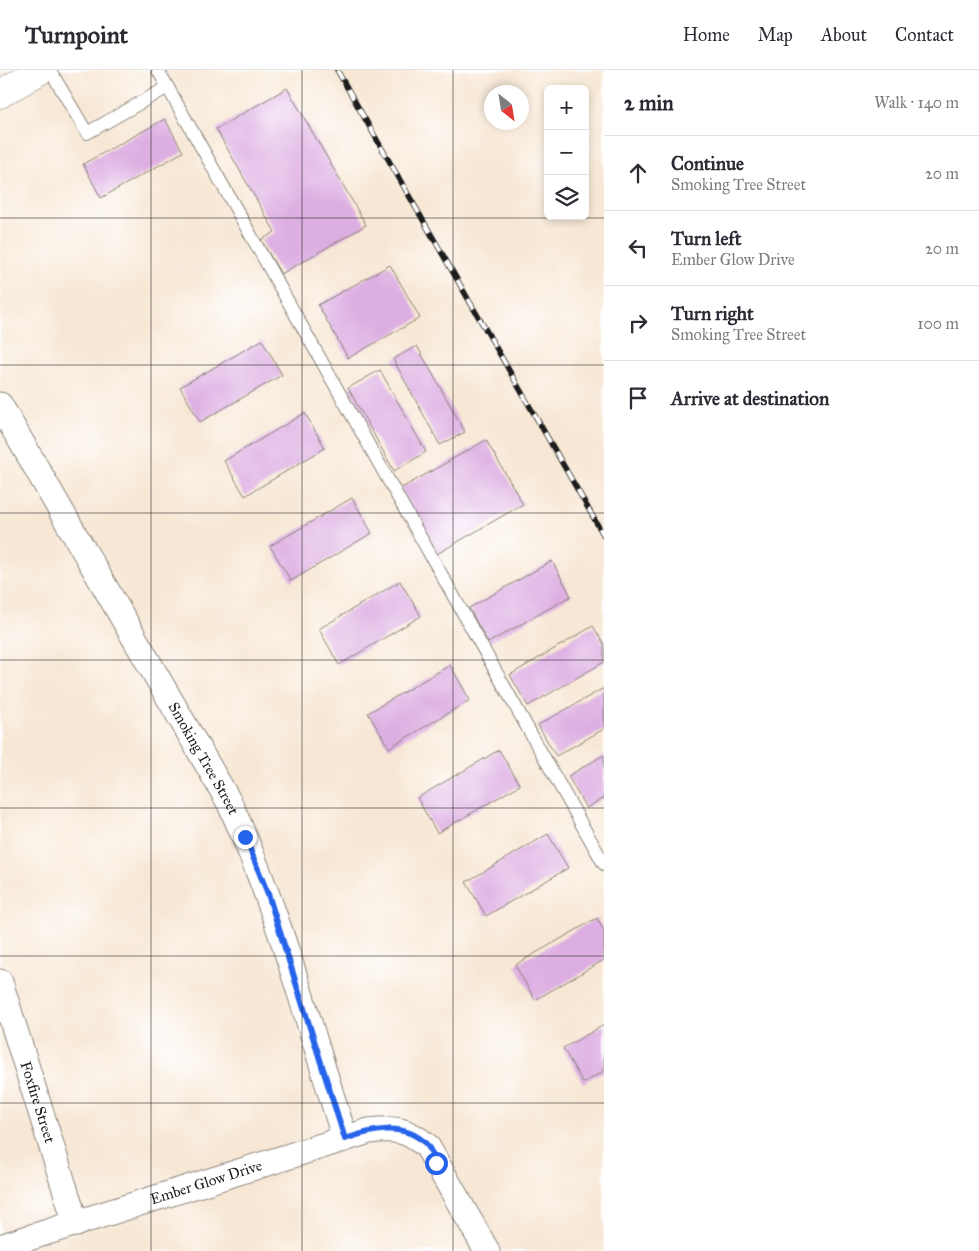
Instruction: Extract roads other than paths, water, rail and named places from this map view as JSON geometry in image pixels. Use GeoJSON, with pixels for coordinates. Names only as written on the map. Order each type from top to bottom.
{"type":"FeatureCollection","features":[{"type":"Feature","properties":{"kind":"main road"},"geometry":{"type":"LineString","coordinates":[[0,94],[41,70]]}},
{"type":"Feature","properties":{"kind":"street","name":"Smoking Tree Street"},"geometry":{"type":"LineString","coordinates":[[0,405],[229,802],[268,894],[345,1139]]}},
{"type":"Feature","properties":{"kind":"street","name":"Foxfire Street"},"geometry":{"type":"LineString","coordinates":[[0,982],[76,1224]]}},
{"type":"Feature","properties":{"kind":"street","name":"Ember Glow Drive"},"geometry":{"type":"LineString","coordinates":[[0,1247],[370,1130],[387,1129],[413,1135],[427,1146],[487,1251]]}},
{"type":"Feature","properties":{"kind":"lane"},"geometry":{"type":"LineString","coordinates":[[50,70],[87,133],[168,87]]}},
{"type":"Feature","properties":{"kind":"lane"},"geometry":{"type":"LineString","coordinates":[[158,70],[604,864]]}},
{"type":"Feature","properties":{"kind":"railway"},"geometry":{"type":"LineString","coordinates":[[337,70],[604,536]]}}]}
